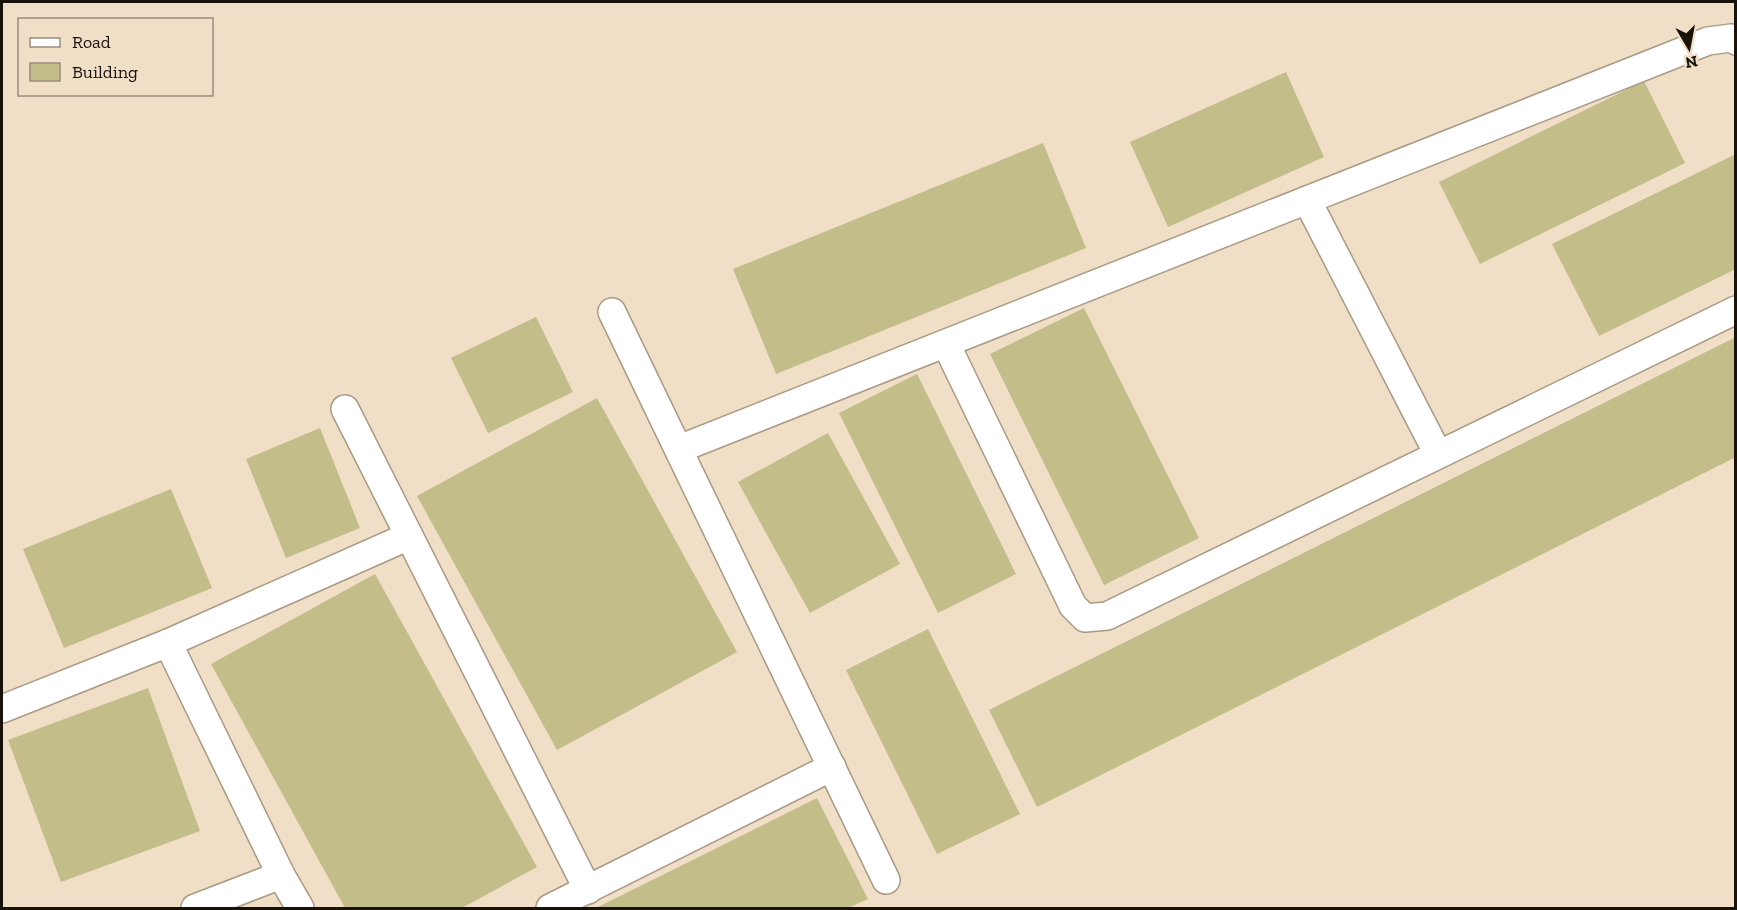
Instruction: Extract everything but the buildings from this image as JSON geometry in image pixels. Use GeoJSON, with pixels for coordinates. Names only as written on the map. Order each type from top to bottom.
{"type":"FeatureCollection","features":[{"type":"Feature","properties":{"kind":"street"},"geometry":{"type":"LineString","coordinates":[[679,449],[1708,41],[1731,38],[1736,41]]}},
{"type":"Feature","properties":{"kind":"street"},"geometry":{"type":"LineString","coordinates":[[1307,200],[1438,454]]}},
{"type":"Feature","properties":{"kind":"street"},"geometry":{"type":"LineString","coordinates":[[945,344],[1073,606],[1085,618],[1107,616],[1736,309]]}},
{"type":"Feature","properties":{"kind":"street"},"geometry":{"type":"LineString","coordinates":[[612,312],[886,880]]}},
{"type":"Feature","properties":{"kind":"street"},"geometry":{"type":"LineString","coordinates":[[345,409],[588,890]]}},
{"type":"Feature","properties":{"kind":"street"},"geometry":{"type":"LineString","coordinates":[[2,709],[168,643],[410,536]]}},
{"type":"Feature","properties":{"kind":"street"},"geometry":{"type":"LineString","coordinates":[[168,643],[281,875],[300,909]]}},
{"type":"Feature","properties":{"kind":"street"},"geometry":{"type":"LineString","coordinates":[[550,909],[832,767]]}},
{"type":"Feature","properties":{"kind":"street"},"geometry":{"type":"LineString","coordinates":[[195,909],[281,875]]}}]}
